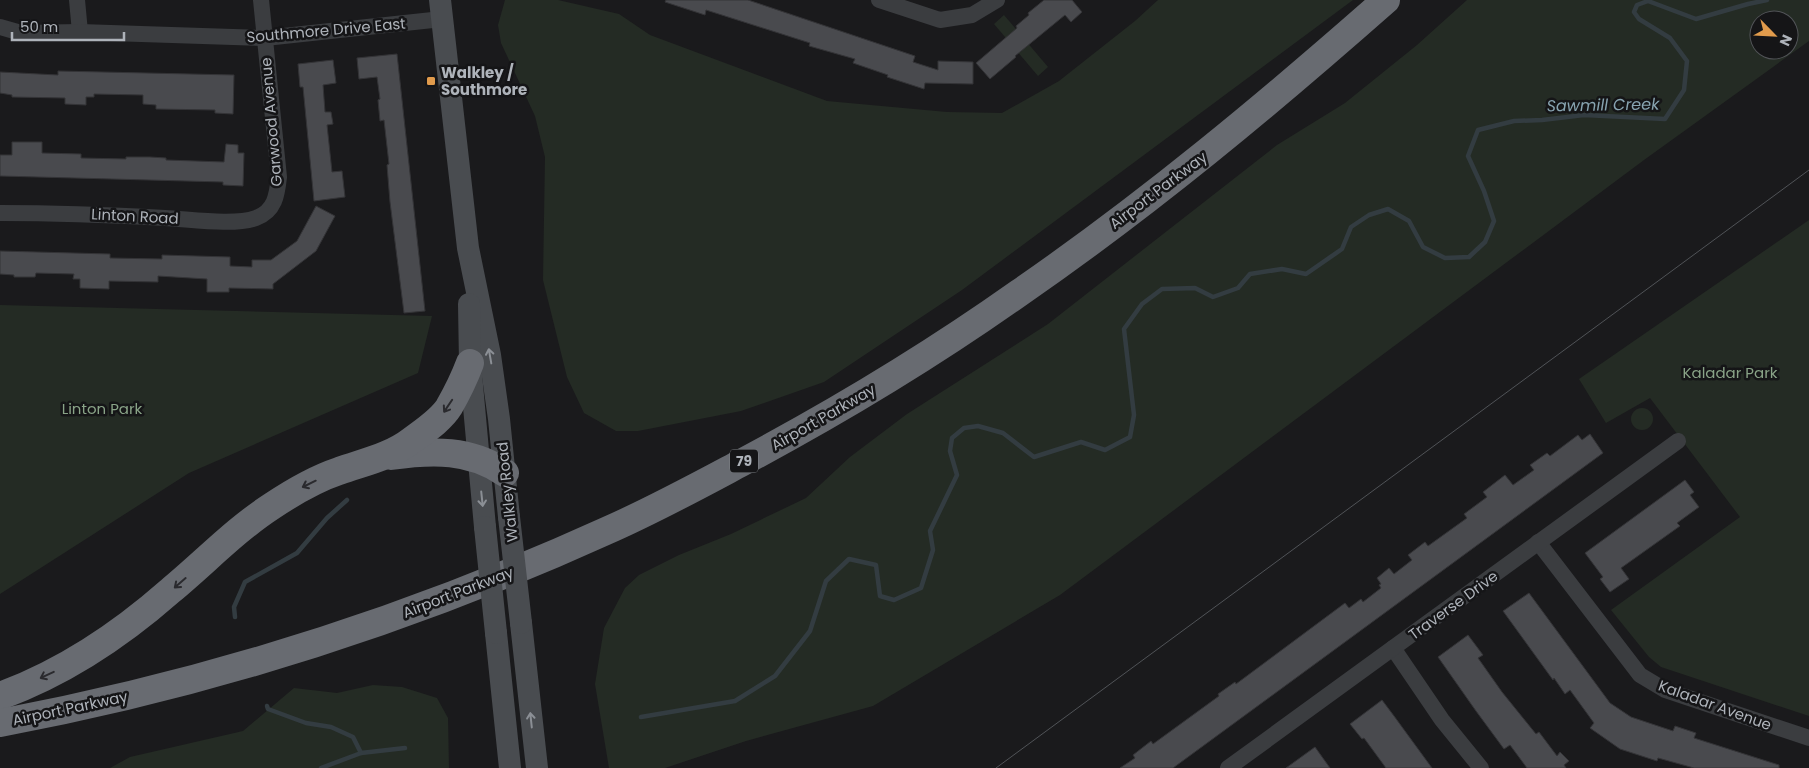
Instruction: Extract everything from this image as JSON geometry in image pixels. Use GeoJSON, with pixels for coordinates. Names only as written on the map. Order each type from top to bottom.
{"type":"FeatureCollection","features":[{"type":"Feature","properties":{"kind":"highway","name":"Airport Parkway"},"geometry":{"type":"LineString","coordinates":[[0,723],[85,706],[209,675],[312,644],[398,615],[435,602],[606,531],[699,486],[848,404],[1019,294],[1174,179],[1245,122],[1386,0]]}},
{"type":"Feature","properties":{"kind":"highway"},"geometry":{"type":"LineString","coordinates":[[0,696],[50,674],[88,654],[156,603],[251,521],[288,496],[331,474],[382,457],[403,447],[449,408],[470,363]]}},
{"type":"Feature","properties":{"kind":"highway"},"geometry":{"type":"LineString","coordinates":[[382,457],[410,453],[454,453],[494,465],[505,473]]}},
{"type":"Feature","properties":{"kind":"main road","name":"Walkley Road"},"geometry":{"type":"LineString","coordinates":[[441,9],[468,248],[490,355],[505,473],[537,768]]}},
{"type":"Feature","properties":{"kind":"main road","name":"Walkley Road"},"geometry":{"type":"LineString","coordinates":[[468,248],[470,363],[510,768]]}},
{"type":"Feature","properties":{"kind":"street"},"geometry":{"type":"LineString","coordinates":[[77,0],[80,32]]}},
{"type":"Feature","properties":{"kind":"street","name":"Garwood Avenue"},"geometry":{"type":"LineString","coordinates":[[261,0],[279,177],[277,194],[274,203],[268,211]]}},
{"type":"Feature","properties":{"kind":"street"},"geometry":{"type":"LineString","coordinates":[[879,0],[940,20],[972,15],[997,0]]}},
{"type":"Feature","properties":{"kind":"street","name":"Southmore Drive East"},"geometry":{"type":"LineString","coordinates":[[0,27],[21,32],[264,38],[441,9]]}},
{"type":"Feature","properties":{"kind":"street","name":"Linton Road"},"geometry":{"type":"LineString","coordinates":[[0,213],[68,213],[227,221],[257,217],[268,211]]}},
{"type":"Feature","properties":{"kind":"street","name":"Traverse Drive"},"geometry":{"type":"LineString","coordinates":[[1228,768],[1247,762],[1393,648],[1678,441]]}},
{"type":"Feature","properties":{"kind":"street","name":"Kaladar Avenue"},"geometry":{"type":"LineString","coordinates":[[1538,542],[1640,675],[1665,690],[1809,738]]}},
{"type":"Feature","properties":{"kind":"street"},"geometry":{"type":"LineString","coordinates":[[1393,648],[1442,720],[1481,768]]}},
{"type":"Feature","properties":{"kind":"green space"},"geometry":{"type":"Polygon","coordinates":[[[505,0],[558,0],[619,14],[650,35],[827,101],[947,112],[1002,113],[1059,81],[1135,21],[1158,0],[1353,0],[962,290],[824,382],[741,411],[638,431],[616,431],[584,413],[567,377],[543,280],[545,157],[535,116],[501,43],[498,25],[505,0]]]}},
{"type":"Feature","properties":{"kind":"green space"},"geometry":{"type":"Polygon","coordinates":[[[1467,0],[1809,0],[1809,41],[1799,48],[1799,10],[1749,10],[1749,60],[1783,60],[1644,160],[1060,595],[873,706],[746,741],[665,768],[609,768],[595,684],[604,628],[625,588],[639,575],[806,498],[850,457],[907,414],[1048,324],[1277,145],[1345,103],[1417,45],[1467,0]]]}},
{"type":"Feature","properties":{"kind":"green space"},"geometry":{"type":"Polygon","coordinates":[[[1004,15],[1048,67],[1038,76],[994,24],[1004,15]]]}},
{"type":"Feature","properties":{"kind":"green space","name":"Kaladar Park"},"geometry":{"type":"Polygon","coordinates":[[[1809,220],[1809,716],[1661,667],[1649,657],[1611,610],[1740,517],[1650,398],[1606,423],[1579,379],[1809,220]]]}},
{"type":"Feature","properties":{"kind":"green space","name":"Linton Park"},"geometry":{"type":"Polygon","coordinates":[[[0,305],[432,316],[418,373],[189,473],[0,594],[0,305]]]}},
{"type":"Feature","properties":{"kind":"green space"},"geometry":{"type":"Polygon","coordinates":[[[1642,408],[1652,415],[1653,419],[1646,429],[1642,430],[1632,423],[1631,419],[1638,409],[1642,408]]]}},
{"type":"Feature","properties":{"kind":"green space"},"geometry":{"type":"Polygon","coordinates":[[[373,685],[402,687],[437,698],[448,718],[449,768],[110,768],[130,757],[243,731],[294,688],[337,693],[373,685]]]}},
{"type":"Feature","properties":{"kind":"building"},"geometry":{"type":"Polygon","coordinates":[[[666,0],[748,0],[915,56],[913,62],[938,70],[938,61],[973,62],[973,84],[925,83],[924,89],[853,63],[855,59],[809,46],[810,43],[706,10],[705,15],[665,2],[666,0]]]}},
{"type":"Feature","properties":{"kind":"building"},"geometry":{"type":"Polygon","coordinates":[[[1044,0],[1072,0],[1082,12],[1071,22],[1065,15],[990,79],[976,63],[1017,28],[1016,26],[1029,15],[1028,13],[1044,0]]]}},
{"type":"Feature","properties":{"kind":"building"},"geometry":{"type":"Polygon","coordinates":[[[397,54],[425,311],[404,313],[390,202],[387,165],[389,164],[384,120],[380,121],[377,77],[359,79],[357,58],[397,54]]]}},
{"type":"Feature","properties":{"kind":"building"},"geometry":{"type":"Polygon","coordinates":[[[333,60],[336,83],[323,85],[325,112],[331,112],[333,124],[327,125],[332,172],[342,171],[345,197],[314,201],[303,87],[300,87],[298,64],[333,60]]]}},
{"type":"Feature","properties":{"kind":"building"},"geometry":{"type":"Polygon","coordinates":[[[58,71],[234,75],[233,114],[215,113],[215,110],[156,109],[156,105],[143,104],[143,95],[94,94],[94,97],[86,97],[86,105],[65,104],[65,98],[12,97],[12,95],[0,93],[0,72],[58,75],[58,71]]]}},
{"type":"Feature","properties":{"kind":"building"},"geometry":{"type":"Polygon","coordinates":[[[12,142],[42,142],[42,153],[81,154],[81,158],[126,159],[126,157],[150,157],[166,158],[166,160],[224,162],[226,144],[238,145],[238,153],[244,153],[243,186],[223,185],[223,182],[0,176],[0,155],[12,155],[12,142]]]}},
{"type":"Feature","properties":{"kind":"building"},"geometry":{"type":"Polygon","coordinates":[[[316,206],[335,216],[316,251],[273,284],[273,289],[229,288],[229,292],[207,292],[207,279],[158,276],[158,282],[109,281],[109,289],[80,288],[80,279],[73,279],[74,274],[36,273],[35,277],[14,277],[14,275],[0,274],[0,251],[110,254],[110,258],[162,259],[162,255],[230,257],[230,266],[252,267],[252,260],[271,260],[297,241],[316,206]]]}},
{"type":"Feature","properties":{"kind":"building"},"geometry":{"type":"Polygon","coordinates":[[[1590,434],[1603,453],[1173,768],[1120,768],[1135,758],[1133,755],[1151,741],[1153,744],[1219,696],[1218,694],[1235,682],[1236,684],[1345,603],[1349,608],[1361,599],[1363,602],[1381,588],[1377,578],[1389,568],[1394,574],[1412,560],[1408,555],[1425,542],[1428,546],[1467,518],[1464,514],[1487,497],[1483,492],[1505,475],[1513,485],[1534,470],[1530,465],[1547,453],[1550,456],[1578,435],[1582,440],[1590,434]]]}},
{"type":"Feature","properties":{"kind":"building"},"geometry":{"type":"Polygon","coordinates":[[[1685,480],[1694,492],[1690,495],[1699,507],[1677,523],[1680,526],[1621,568],[1629,579],[1610,592],[1600,579],[1603,577],[1585,553],[1685,480]]]}},
{"type":"Feature","properties":{"kind":"building"},"geometry":{"type":"Polygon","coordinates":[[[1529,593],[1610,703],[1631,717],[1673,731],[1675,726],[1696,733],[1694,738],[1779,765],[1779,768],[1694,768],[1658,758],[1657,761],[1620,749],[1590,728],[1594,723],[1570,690],[1565,694],[1554,678],[1553,680],[1503,611],[1529,593]]]}},
{"type":"Feature","properties":{"kind":"building"},"geometry":{"type":"Polygon","coordinates":[[[1468,635],[1483,655],[1478,658],[1502,692],[1536,734],[1539,732],[1557,756],[1560,752],[1569,761],[1564,765],[1566,768],[1527,768],[1510,745],[1504,749],[1476,711],[1438,657],[1468,635]]]}},
{"type":"Feature","properties":{"kind":"building"},"geometry":{"type":"Polygon","coordinates":[[[1382,700],[1432,768],[1386,768],[1364,738],[1362,739],[1350,724],[1382,700]]]}},
{"type":"Feature","properties":{"kind":"building"},"geometry":{"type":"Polygon","coordinates":[[[1315,747],[1330,768],[1286,768],[1315,747]]]}},
{"type":"Feature","properties":{"kind":"waterway","name":"Sawmill Creek"},"geometry":{"type":"LineString","coordinates":[[641,717],[735,701],[775,676],[810,631],[826,581],[849,559],[876,565],[880,596],[894,600],[921,588],[933,550],[930,531],[957,475],[950,451],[952,438],[964,428],[978,426],[1003,433],[1034,457],[1081,442],[1105,450],[1130,437],[1134,415],[1124,329],[1142,304],[1162,289],[1195,288],[1213,297],[1238,288],[1250,274],[1282,269],[1306,274],[1342,249],[1351,227],[1369,215],[1388,209],[1409,221],[1423,247],[1445,258],[1469,257],[1485,242],[1494,221],[1484,191],[1468,156],[1478,130],[1514,121],[1584,115],[1665,119],[1684,90],[1687,61],[1670,38],[1639,19],[1634,12],[1637,5],[1648,1],[1696,19],[1767,0]]}},
{"type":"Feature","properties":{"kind":"waterway"},"geometry":{"type":"LineString","coordinates":[[235,617],[234,607],[245,582],[297,553],[327,518],[347,500]]}},
{"type":"Feature","properties":{"kind":"waterway"},"geometry":{"type":"LineString","coordinates":[[267,706],[268,709],[306,723],[331,727],[353,737],[361,753]]}},
{"type":"Feature","properties":{"kind":"waterway","name":"Sawmill Creek"},"geometry":{"type":"LineString","coordinates":[[321,768],[361,753],[405,748]]}},
{"type":"Feature","properties":{"kind":"tram line"},"geometry":{"type":"LineString","coordinates":[[996,768],[1809,170]]}},
{"type":"Feature","properties":{"kind":"place","name":"Walkley / Southmore"},"geometry":{"type":"Point","coordinates":[431,81]}}]}
